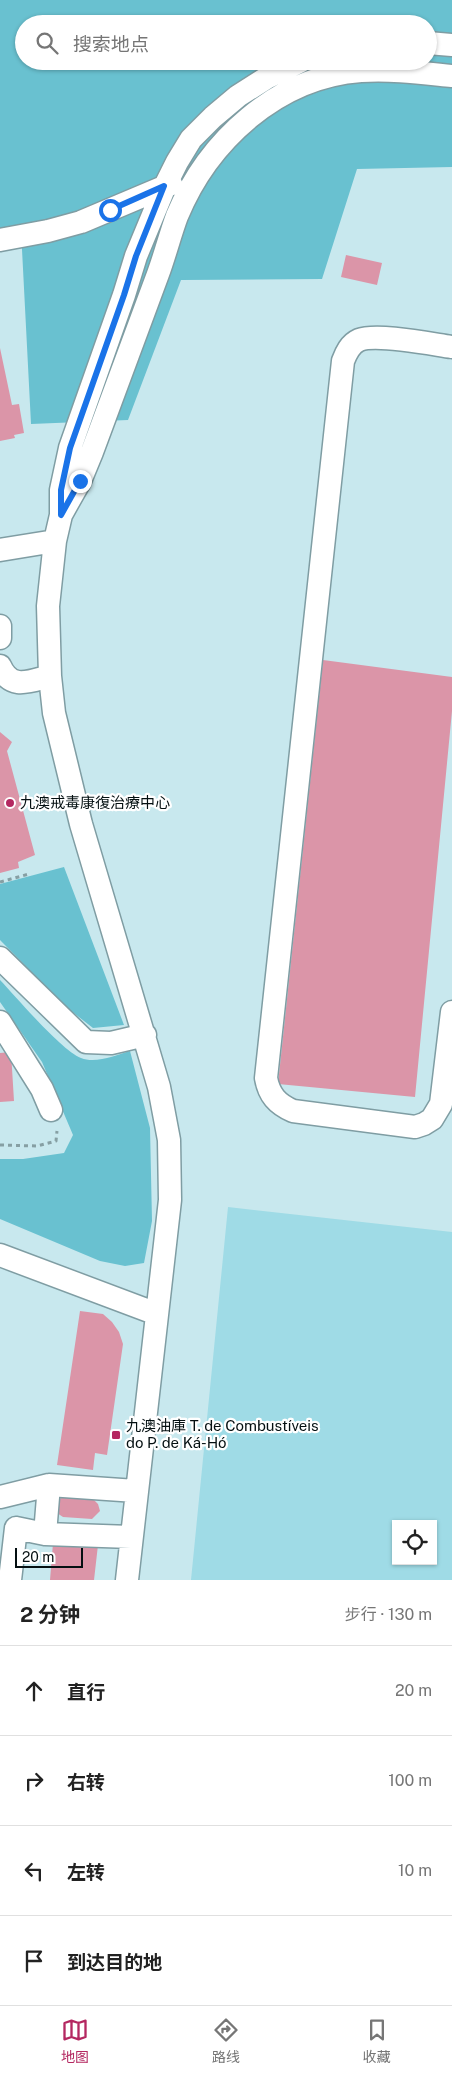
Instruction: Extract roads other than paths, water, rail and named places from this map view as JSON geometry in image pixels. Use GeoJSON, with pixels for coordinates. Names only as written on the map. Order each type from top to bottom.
{"type":"FeatureCollection","features":[{"type":"Feature","properties":{"kind":"street"},"geometry":{"type":"LineString","coordinates":[[437,43],[452,45]]}},
{"type":"Feature","properties":{"kind":"street"},"geometry":{"type":"LineString","coordinates":[[127,1580],[170,1200],[169,1140],[158,1087],[144,1035],[70,784],[54,713],[50,676],[48,606],[55,541],[61,515],[61,490],[70,448],[136,256],[164,186],[191,139],[212,117],[238,96],[282,70]]}},
{"type":"Feature","properties":{"kind":"street"},"geometry":{"type":"LineString","coordinates":[[0,240],[48,231],[81,222],[181,180],[208,160],[240,124],[258,110],[303,85],[328,77],[360,71],[399,70],[452,76]]}},
{"type":"Feature","properties":{"kind":"street"},"geometry":{"type":"LineString","coordinates":[[61,515],[80,481],[92,452],[177,217],[208,160]]}},
{"type":"Feature","properties":{"kind":"street"},"geometry":{"type":"LineString","coordinates":[[452,347],[380,338],[359,340],[349,348],[343,361],[267,1068],[268,1089],[274,1099],[282,1106],[293,1111],[415,1126],[424,1124],[432,1120],[441,1104],[452,1012]]}},
{"type":"Feature","properties":{"kind":"street"},"geometry":{"type":"LineString","coordinates":[[0,550],[55,541]]}},
{"type":"Feature","properties":{"kind":"street"},"geometry":{"type":"LineString","coordinates":[[0,626],[0,638]]}},
{"type":"Feature","properties":{"kind":"street"},"geometry":{"type":"LineString","coordinates":[[0,666],[11,680],[19,683],[50,676]]}},
{"type":"Feature","properties":{"kind":"street"},"geometry":{"type":"LineString","coordinates":[[0,958],[86,1042],[111,1043],[144,1035]]}},
{"type":"Feature","properties":{"kind":"street"},"geometry":{"type":"LineString","coordinates":[[0,1022],[42,1089],[52,1110]]}},
{"type":"Feature","properties":{"kind":"street"},"geometry":{"type":"LineString","coordinates":[[0,1255],[157,1314]]}},
{"type":"Feature","properties":{"kind":"street"},"geometry":{"type":"LineString","coordinates":[[0,1497],[49,1485],[136,1491]]}},
{"type":"Feature","properties":{"kind":"street"},"geometry":{"type":"LineString","coordinates":[[45,1534],[49,1485]]}},
{"type":"Feature","properties":{"kind":"street"},"geometry":{"type":"LineString","coordinates":[[10,1580],[8,1525],[45,1534],[131,1537]]}},
{"type":"Feature","properties":{"kind":"place","name":"九澳戒毒康復治療中心"},"geometry":{"type":"Point","coordinates":[10,803]}},
{"type":"Feature","properties":{"kind":"place","name":"九澳油庫 T. de Combustíveis do P. de Ká-Hó"},"geometry":{"type":"Point","coordinates":[116,1435]}}]}
